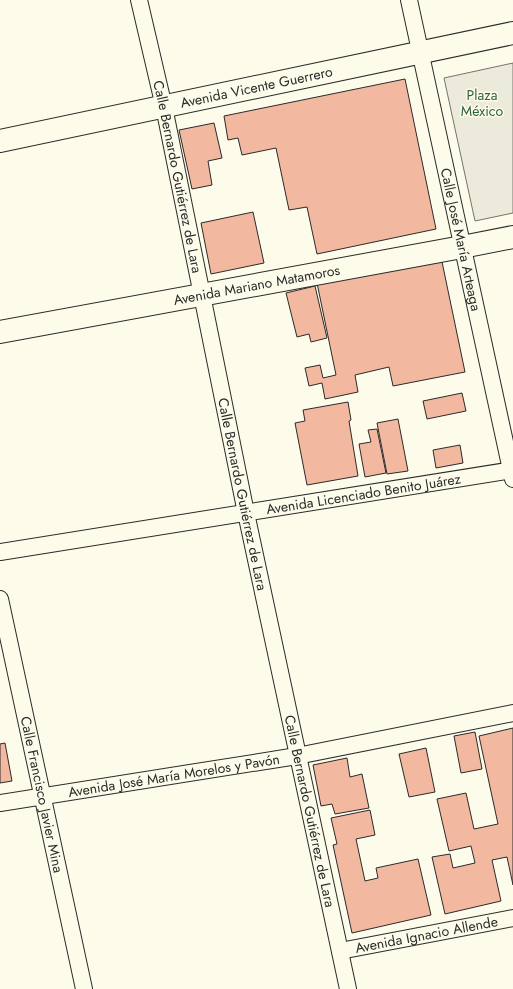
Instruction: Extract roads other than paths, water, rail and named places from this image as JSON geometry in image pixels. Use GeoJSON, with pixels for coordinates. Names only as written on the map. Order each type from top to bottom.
{"type":"FeatureCollection","features":[{"type":"Feature","properties":{"kind":"main road","name":"Avenida Vicente Guerrero"},"geometry":{"type":"LineString","coordinates":[[0,141],[513,33]]}},
{"type":"Feature","properties":{"kind":"main road","name":"Avenida Mariano Matamoros"},"geometry":{"type":"LineString","coordinates":[[0,332],[513,237]]}},
{"type":"Feature","properties":{"kind":"street","name":"Calle Bernardo Gutiérrez de Lara"},"geometry":{"type":"LineString","coordinates":[[139,0],[164,107],[246,513],[348,989]]}},
{"type":"Feature","properties":{"kind":"street","name":"Calle José María Arteaga"},"geometry":{"type":"LineString","coordinates":[[409,0],[512,473]]}},
{"type":"Feature","properties":{"kind":"street","name":"Avenida Licenciado Benito Juárez"},"geometry":{"type":"LineString","coordinates":[[0,552],[512,473]]}},
{"type":"Feature","properties":{"kind":"street","name":"Calle Francisco Javier Mina"},"geometry":{"type":"LineString","coordinates":[[0,599],[84,989]]}},
{"type":"Feature","properties":{"kind":"street","name":"Avenida José María Morelos y Pavón"},"geometry":{"type":"LineString","coordinates":[[0,804],[298,756],[513,713]]}},
{"type":"Feature","properties":{"kind":"street","name":"Avenida Ignacio Allende"},"geometry":{"type":"LineString","coordinates":[[340,951],[513,918]]}},
{"type":"Feature","properties":{"kind":"park label","name":"Plaza México"},"geometry":{"type":"Point","coordinates":[482,104]}}]}
